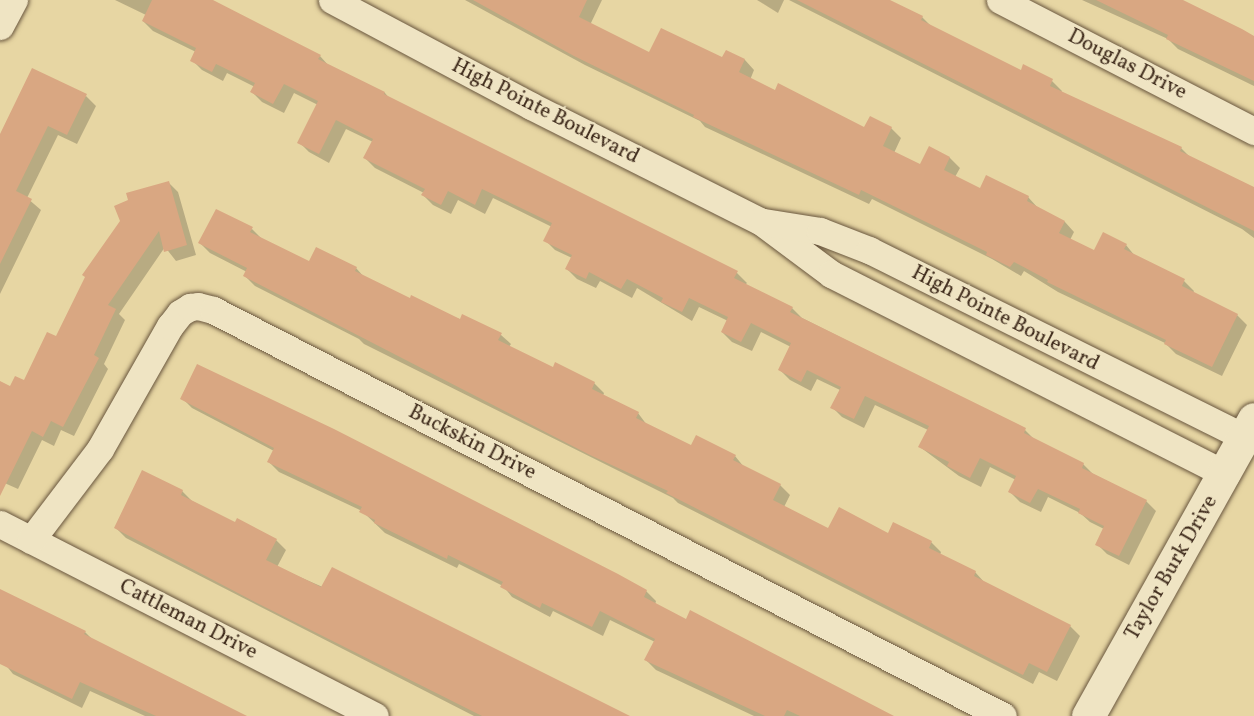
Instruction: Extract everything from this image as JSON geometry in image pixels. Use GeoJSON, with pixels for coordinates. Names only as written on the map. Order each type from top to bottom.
{"type":"FeatureCollection","features":[{"type":"Feature","properties":{"kind":"street"},"geometry":{"type":"LineString","coordinates":[[0,26],[14,0]]}},
{"type":"Feature","properties":{"kind":"street","name":"High Pointe Boulevard"},"geometry":{"type":"LineString","coordinates":[[332,0],[521,100],[760,221],[831,274],[1226,474]]}},
{"type":"Feature","properties":{"kind":"street","name":"Douglas Drive"},"geometry":{"type":"LineString","coordinates":[[1000,0],[1254,131]]}},
{"type":"Feature","properties":{"kind":"street","name":"High Pointe Boulevard"},"geometry":{"type":"LineString","coordinates":[[760,221],[820,231],[869,250],[1249,428]]}},
{"type":"Feature","properties":{"kind":"street","name":"Buckskin Drive"},"geometry":{"type":"LineString","coordinates":[[31,540],[100,449],[170,326],[180,313],[190,307],[198,306],[223,316],[1004,716]]}},
{"type":"Feature","properties":{"kind":"street","name":"Taylor Burk Drive"},"geometry":{"type":"LineString","coordinates":[[1088,716],[1226,474],[1249,428]]}},
{"type":"Feature","properties":{"kind":"street","name":"Cattleman Drive"},"geometry":{"type":"LineString","coordinates":[[0,524],[375,716]]}},
{"type":"Feature","properties":{"kind":"building"},"geometry":{"type":"Polygon","coordinates":[[[152,0],[213,0],[321,55],[318,59],[385,92],[384,94],[738,271],[734,278],[793,307],[790,312],[1026,428],[1024,433],[1084,463],[1082,468],[1147,500],[1119,556],[1095,545],[1104,526],[1078,513],[1080,509],[1038,489],[1030,503],[1008,492],[1016,476],[980,458],[970,478],[947,466],[949,462],[918,447],[929,426],[865,396],[854,419],[830,408],[841,387],[807,370],[801,382],[778,370],[791,343],[751,323],[741,342],[721,332],[728,317],[689,298],[682,312],[661,302],[663,298],[627,279],[621,289],[589,272],[586,279],[565,269],[572,255],[543,241],[552,223],[482,189],[475,205],[448,191],[441,205],[421,195],[425,189],[363,158],[373,139],[336,120],[319,154],[297,143],[318,101],[284,84],[273,104],[250,92],[255,83],[216,64],[212,72],[190,61],[196,48],[142,21],[152,0]]]}},
{"type":"Feature","properties":{"kind":"building"},"geometry":{"type":"Polygon","coordinates":[[[473,0],[587,0],[579,17],[649,52],[661,28],[722,57],[726,50],[745,59],[739,72],[775,90],[778,83],[864,127],[870,116],[892,127],[883,146],[920,164],[929,146],[950,157],[944,170],[980,188],[986,175],[1029,196],[1027,201],[1065,221],[1059,233],[1094,250],[1103,232],[1127,244],[1124,249],[1185,279],[1182,286],[1238,314],[1212,367],[1164,344],[1166,340],[1047,282],[1048,280],[1014,262],[1010,267],[986,255],[987,252],[861,190],[859,195],[693,117],[694,115],[574,56],[473,0]]]}},
{"type":"Feature","properties":{"kind":"building"},"geometry":{"type":"Polygon","coordinates":[[[797,0],[890,0],[923,16],[921,20],[1021,70],[1023,64],[1053,79],[1050,86],[1182,147],[1180,151],[1254,187],[1254,231],[797,0]]]}},
{"type":"Feature","properties":{"kind":"building"},"geometry":{"type":"Polygon","coordinates":[[[1096,0],[1183,0],[1242,29],[1254,36],[1254,81],[1166,39],[1168,35],[1096,0]]]}},
{"type":"Feature","properties":{"kind":"building"},"geometry":{"type":"Polygon","coordinates":[[[32,68],[87,94],[67,135],[48,126],[16,191],[32,199],[0,264],[0,134],[32,68]]]}},
{"type":"Feature","properties":{"kind":"building"},"geometry":{"type":"Polygon","coordinates":[[[169,181],[187,245],[164,252],[159,231],[108,305],[116,309],[94,355],[99,358],[63,427],[51,421],[43,437],[32,431],[0,496],[0,381],[10,386],[15,376],[24,380],[47,332],[56,336],[85,277],[82,275],[120,221],[114,206],[128,200],[126,193],[169,181]]]}},
{"type":"Feature","properties":{"kind":"building"},"geometry":{"type":"Polygon","coordinates":[[[216,209],[253,227],[250,232],[309,261],[316,247],[357,267],[355,271],[410,298],[411,295],[460,319],[462,314],[502,333],[498,340],[553,367],[555,362],[595,382],[592,389],[639,412],[636,418],[691,445],[696,435],[736,455],[733,460],[781,484],[773,500],[828,528],[839,507],[888,533],[893,522],[932,541],[929,548],[976,571],[974,576],[1071,625],[1047,672],[1029,663],[1023,675],[666,493],[668,491],[590,455],[243,276],[247,268],[198,243],[216,209]]]}},
{"type":"Feature","properties":{"kind":"building"},"geometry":{"type":"Polygon","coordinates":[[[197,364],[334,429],[618,574],[647,590],[644,597],[686,619],[690,610],[894,716],[800,716],[787,710],[784,716],[765,716],[644,660],[655,639],[600,611],[592,627],[542,603],[540,608],[500,587],[503,582],[448,555],[447,559],[374,523],[375,520],[359,512],[362,507],[267,462],[274,448],[180,399],[197,364]]]}},
{"type":"Feature","properties":{"kind":"building"},"geometry":{"type":"Polygon","coordinates":[[[142,470],[183,490],[181,495],[235,522],[237,518],[277,539],[266,560],[321,587],[332,567],[630,716],[482,716],[257,603],[114,528],[142,470]]]}},
{"type":"Feature","properties":{"kind":"building"},"geometry":{"type":"Polygon","coordinates":[[[0,589],[86,631],[84,634],[247,716],[156,716],[80,682],[72,699],[0,664],[0,589]]]}}]}
